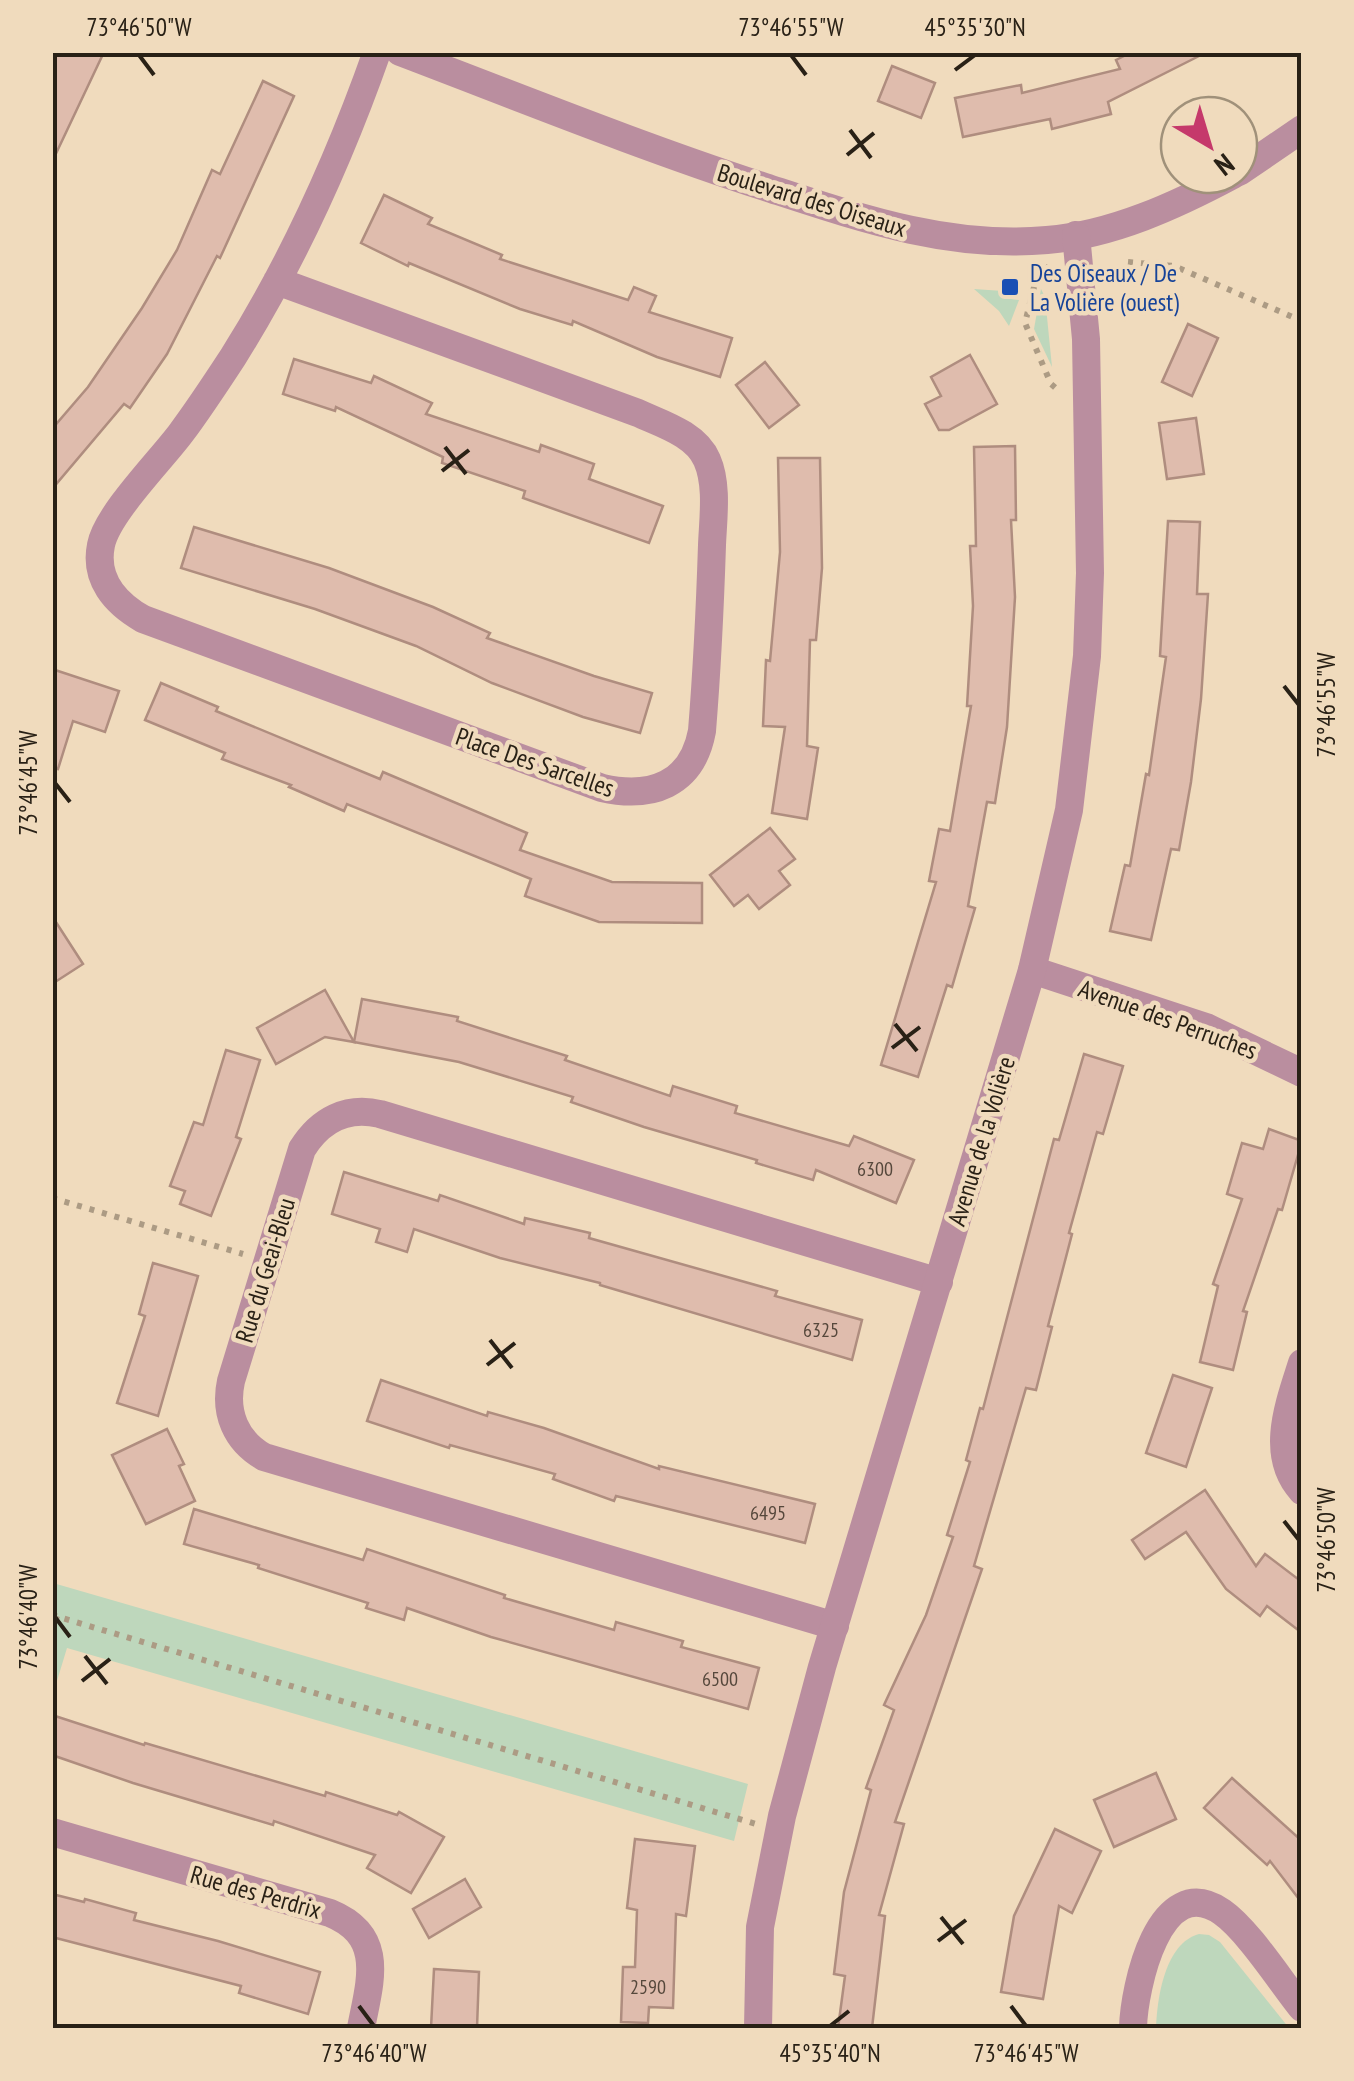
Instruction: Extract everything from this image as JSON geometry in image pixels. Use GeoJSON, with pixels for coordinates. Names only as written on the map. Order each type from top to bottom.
{"type":"FeatureCollection","features":[{"type":"Feature","properties":{"kind":"street","name":"Place Des Sarcelles"},"geometry":{"type":"LineString","coordinates":[[277,280],[638,413],[673,428],[700,448],[708,460],[712,484],[710,606],[702,731],[699,748],[682,773],[641,793],[602,788],[143,619],[116,600],[102,574],[101,544],[106,531],[210,393],[277,280],[345,134],[377,52]]}},
{"type":"Feature","properties":{"kind":"street","name":"Boulevard des Oiseaux"},"geometry":{"type":"LineString","coordinates":[[400,52],[718,172],[852,216],[915,232],[959,239],[1047,240],[1076,236],[1190,195]]}},
{"type":"Feature","properties":{"kind":"street","name":"Boulevard des Oiseaux"},"geometry":{"type":"LineString","coordinates":[[1259,158],[1302,129]]}},
{"type":"Feature","properties":{"kind":"street","name":"Avenue de la Volière"},"geometry":{"type":"LineString","coordinates":[[758,2028],[758,1948],[769,1871],[794,1769],[1032,970],[1069,810],[1088,642],[1090,462],[1086,340],[1076,236]]}},
{"type":"Feature","properties":{"kind":"street","name":"Avenue des Perruches"},"geometry":{"type":"LineString","coordinates":[[1032,970],[1206,1028],[1302,1072]]}},
{"type":"Feature","properties":{"kind":"street","name":"Rue du Geai-Bleu"},"geometry":{"type":"LineString","coordinates":[[835,1626],[264,1458],[236,1430],[229,1411],[231,1381],[302,1149],[322,1125],[350,1113],[380,1114],[939,1282]]}},
{"type":"Feature","properties":{"kind":"street"},"geometry":{"type":"LineString","coordinates":[[1302,1363],[1284,1442],[1286,1467],[1302,1491]]}},
{"type":"Feature","properties":{"kind":"street","name":"Rue des Perdrix"},"geometry":{"type":"LineString","coordinates":[[52,1832],[347,1921],[366,1943],[371,1961],[361,2028]]}},
{"type":"Feature","properties":{"kind":"street"},"geometry":{"type":"LineString","coordinates":[[1133,2028],[1136,1999],[1159,1925],[1176,1911],[1194,1905],[1213,1907],[1230,1919],[1302,2008]]}},
{"type":"Feature","properties":{"kind":"path"},"geometry":{"type":"LineString","coordinates":[[1128,262],[1174,266],[1302,321]]}},
{"type":"Feature","properties":{"kind":"path"},"geometry":{"type":"LineString","coordinates":[[1035,283],[1025,323],[1051,384]]}},
{"type":"Feature","properties":{"kind":"path"},"geometry":{"type":"LineString","coordinates":[[52,1198],[247,1256]]}},
{"type":"Feature","properties":{"kind":"path"},"geometry":{"type":"LineString","coordinates":[[52,1632],[55,1616],[742,1819]]}},
{"type":"Feature","properties":{"kind":"green space"},"geometry":{"type":"Polygon","coordinates":[[[974,289],[1003,291],[1003,298],[1019,300],[1009,326],[999,311],[974,289]]]}},
{"type":"Feature","properties":{"kind":"green space"},"geometry":{"type":"Polygon","coordinates":[[[1041,289],[1045,297],[1052,367],[1034,329],[1041,289]]]}},
{"type":"Feature","properties":{"kind":"green space"},"geometry":{"type":"Polygon","coordinates":[[[53,1583],[748,1784],[734,1841],[67,1648],[53,1694],[53,1583]]]}},
{"type":"Feature","properties":{"kind":"green space"},"geometry":{"type":"Polygon","coordinates":[[[1199,1934],[1220,1942],[1289,2028],[1156,2028],[1165,1973],[1178,1948],[1199,1934]]]}},
{"type":"Feature","properties":{"kind":"building"},"geometry":{"type":"Polygon","coordinates":[[[57,52],[104,52],[52,162],[52,62],[57,52]]]}},
{"type":"Feature","properties":{"kind":"building"},"geometry":{"type":"Polygon","coordinates":[[[1132,52],[1207,52],[1108,102],[1111,114],[1052,129],[1050,119],[963,137],[955,98],[1021,85],[1022,93],[1120,69],[1116,60],[1132,52]]]}},
{"type":"Feature","properties":{"kind":"building"},"geometry":{"type":"Polygon","coordinates":[[[892,66],[935,83],[921,118],[878,101],[892,66]]]}},
{"type":"Feature","properties":{"kind":"building"},"geometry":{"type":"Polygon","coordinates":[[[263,81],[294,96],[220,258],[217,256],[167,354],[130,408],[124,404],[52,489],[52,429],[88,387],[142,308],[177,250],[212,170],[220,174],[263,81]]]}},
{"type":"Feature","properties":{"kind":"building"},"geometry":{"type":"Polygon","coordinates":[[[384,195],[432,218],[428,224],[502,255],[500,259],[628,300],[634,287],[656,296],[649,312],[732,338],[720,377],[657,357],[573,321],[572,325],[520,309],[409,263],[408,266],[361,243],[384,195]]]}},
{"type":"Feature","properties":{"kind":"building"},"geometry":{"type":"Polygon","coordinates":[[[1188,324],[1218,338],[1192,396],[1162,382],[1188,324]]]}},
{"type":"Feature","properties":{"kind":"building"},"geometry":{"type":"Polygon","coordinates":[[[970,355],[997,404],[949,430],[939,430],[925,404],[941,396],[931,377],[970,355]]]}},
{"type":"Feature","properties":{"kind":"building"},"geometry":{"type":"Polygon","coordinates":[[[294,359],[371,383],[374,376],[432,403],[426,414],[539,452],[541,445],[594,464],[589,479],[663,506],[649,543],[523,498],[525,491],[442,463],[443,457],[336,407],[335,411],[283,394],[294,359]]]}},
{"type":"Feature","properties":{"kind":"building"},"geometry":{"type":"Polygon","coordinates":[[[765,362],[799,405],[769,428],[736,385],[765,362]]]}},
{"type":"Feature","properties":{"kind":"building"},"geometry":{"type":"Polygon","coordinates":[[[1196,418],[1204,474],[1167,479],[1159,423],[1196,418]]]}},
{"type":"Feature","properties":{"kind":"building"},"geometry":{"type":"Polygon","coordinates":[[[1015,446],[1016,520],[1011,520],[1015,597],[1007,727],[995,803],[987,802],[968,906],[975,908],[952,987],[947,985],[918,1077],[881,1065],[936,882],[929,881],[939,829],[950,831],[971,706],[967,706],[973,606],[970,546],[976,546],[974,447],[1015,446]]]}},
{"type":"Feature","properties":{"kind":"building"},"geometry":{"type":"Polygon","coordinates":[[[778,458],[820,458],[822,568],[816,640],[810,640],[807,746],[818,748],[807,819],[772,813],[785,727],[763,726],[766,660],[770,661],[780,552],[778,458]]]}},
{"type":"Feature","properties":{"kind":"building"},"geometry":{"type":"Polygon","coordinates":[[[1168,521],[1200,522],[1197,594],[1208,594],[1191,782],[1179,850],[1171,849],[1151,940],[1110,931],[1125,865],[1130,866],[1146,774],[1149,775],[1166,657],[1160,656],[1168,521]]]}},
{"type":"Feature","properties":{"kind":"building"},"geometry":{"type":"Polygon","coordinates":[[[194,527],[329,568],[433,607],[490,633],[487,638],[652,693],[640,733],[583,717],[492,683],[416,646],[315,609],[181,568],[194,527]]]}},
{"type":"Feature","properties":{"kind":"building"},"geometry":{"type":"Polygon","coordinates":[[[52,669],[119,691],[105,732],[73,721],[58,769],[52,768],[52,669]]]}},
{"type":"Feature","properties":{"kind":"building"},"geometry":{"type":"Polygon","coordinates":[[[161,683],[218,707],[216,711],[380,779],[383,772],[527,833],[520,850],[612,882],[702,883],[702,923],[599,922],[525,896],[531,879],[347,804],[344,811],[291,785],[222,759],[225,753],[145,720],[161,683]]]}},
{"type":"Feature","properties":{"kind":"building"},"geometry":{"type":"Polygon","coordinates":[[[770,828],[795,859],[779,871],[790,885],[759,909],[748,895],[734,906],[710,875],[770,828]]]}},
{"type":"Feature","properties":{"kind":"building"},"geometry":{"type":"Polygon","coordinates":[[[52,916],[83,964],[52,984],[52,916]]]}},
{"type":"Feature","properties":{"kind":"building"},"geometry":{"type":"Polygon","coordinates":[[[325,990],[354,1042],[325,1037],[276,1064],[257,1028],[325,990]]]}},
{"type":"Feature","properties":{"kind":"building"},"geometry":{"type":"Polygon","coordinates":[[[362,999],[458,1017],[457,1021],[567,1056],[565,1060],[670,1096],[673,1086],[737,1106],[735,1113],[849,1146],[854,1136],[914,1160],[896,1203],[816,1170],[813,1180],[644,1127],[571,1102],[573,1097],[459,1062],[354,1042],[362,999]]]}},
{"type":"Feature","properties":{"kind":"building"},"geometry":{"type":"Polygon","coordinates":[[[226,1050],[260,1060],[236,1137],[241,1139],[211,1216],[180,1204],[185,1191],[170,1186],[194,1122],[203,1125],[226,1050]]]}},
{"type":"Feature","properties":{"kind":"building"},"geometry":{"type":"Polygon","coordinates":[[[1084,1054],[1123,1066],[1103,1134],[1097,1132],[1069,1233],[1072,1234],[1036,1390],[1026,1388],[974,1566],[982,1569],[895,1822],[904,1824],[879,1915],[885,1916],[872,2028],[838,2028],[845,1976],[834,1974],[844,1892],[871,1790],[866,1788],[894,1710],[884,1705],[926,1615],[953,1537],[947,1535],[970,1462],[966,1460],[980,1408],[983,1409],[1054,1139],[1059,1140],[1084,1054]]]}},
{"type":"Feature","properties":{"kind":"building"},"geometry":{"type":"Polygon","coordinates":[[[1269,1129],[1302,1141],[1282,1210],[1278,1209],[1243,1311],[1247,1312],[1233,1370],[1200,1362],[1218,1286],[1213,1284],[1242,1199],[1227,1194],[1242,1143],[1263,1149],[1269,1129]]]}},
{"type":"Feature","properties":{"kind":"building"},"geometry":{"type":"Polygon","coordinates":[[[344,1172],[438,1201],[440,1195],[524,1224],[525,1218],[590,1233],[589,1238],[777,1291],[775,1296],[862,1320],[852,1360],[600,1283],[500,1258],[414,1229],[407,1252],[376,1242],[380,1229],[332,1214],[344,1172]]]}},
{"type":"Feature","properties":{"kind":"building"},"geometry":{"type":"Polygon","coordinates":[[[153,1263],[198,1276],[158,1416],[117,1403],[145,1316],[139,1314],[153,1263]]]}},
{"type":"Feature","properties":{"kind":"building"},"geometry":{"type":"Polygon","coordinates":[[[1173,1375],[1212,1388],[1186,1467],[1146,1453],[1173,1375]]]}},
{"type":"Feature","properties":{"kind":"building"},"geometry":{"type":"Polygon","coordinates":[[[381,1380],[487,1416],[488,1412],[544,1428],[659,1469],[815,1504],[805,1543],[616,1496],[614,1501],[553,1479],[555,1474],[450,1445],[449,1448],[367,1421],[381,1380]]]}},
{"type":"Feature","properties":{"kind":"building"},"geometry":{"type":"Polygon","coordinates":[[[167,1429],[184,1464],[179,1466],[195,1501],[146,1524],[112,1455],[167,1429]]]}},
{"type":"Feature","properties":{"kind":"building"},"geometry":{"type":"Polygon","coordinates":[[[1205,1490],[1256,1566],[1265,1554],[1302,1582],[1302,1633],[1267,1606],[1260,1616],[1226,1589],[1186,1532],[1145,1559],[1132,1540],[1205,1490]]]}},
{"type":"Feature","properties":{"kind":"building"},"geometry":{"type":"Polygon","coordinates":[[[194,1509],[363,1560],[367,1549],[505,1595],[504,1598],[614,1630],[616,1622],[683,1641],[681,1647],[759,1668],[748,1709],[491,1637],[407,1608],[404,1620],[366,1608],[368,1603],[258,1568],[259,1565],[184,1544],[194,1509]]]}},
{"type":"Feature","properties":{"kind":"building"},"geometry":{"type":"Polygon","coordinates":[[[52,1715],[325,1796],[326,1792],[397,1815],[399,1812],[444,1837],[411,1893],[367,1868],[375,1855],[52,1755],[52,1715]]]}},
{"type":"Feature","properties":{"kind":"building"},"geometry":{"type":"Polygon","coordinates":[[[1156,1773],[1176,1819],[1114,1847],[1094,1800],[1156,1773]]]}},
{"type":"Feature","properties":{"kind":"building"},"geometry":{"type":"Polygon","coordinates":[[[1232,1778],[1302,1841],[1302,1903],[1270,1861],[1267,1865],[1204,1808],[1232,1778]]]}},
{"type":"Feature","properties":{"kind":"building"},"geometry":{"type":"Polygon","coordinates":[[[1055,1829],[1101,1851],[1072,1913],[1059,1906],[1043,1999],[1001,1992],[1014,1916],[1055,1829]]]}},
{"type":"Feature","properties":{"kind":"building"},"geometry":{"type":"Polygon","coordinates":[[[635,1839],[695,1846],[686,1916],[676,1914],[673,2008],[649,2007],[648,2023],[621,2022],[623,1967],[635,1967],[637,1910],[627,1908],[635,1839]]]}},
{"type":"Feature","properties":{"kind":"building"},"geometry":{"type":"Polygon","coordinates":[[[465,1879],[481,1907],[429,1938],[413,1909],[465,1879]]]}},
{"type":"Feature","properties":{"kind":"building"},"geometry":{"type":"Polygon","coordinates":[[[52,1894],[136,1913],[134,1920],[320,1972],[308,2014],[239,1993],[241,1986],[52,1937],[52,1894]]]}},
{"type":"Feature","properties":{"kind":"building"},"geometry":{"type":"Polygon","coordinates":[[[434,1969],[479,1972],[477,2028],[431,2028],[434,1969]]]}},
{"type":"Feature","properties":{"kind":"place","name":"Des Oiseaux / De La Volière (ouest)"},"geometry":{"type":"Point","coordinates":[1010,287]}}]}
